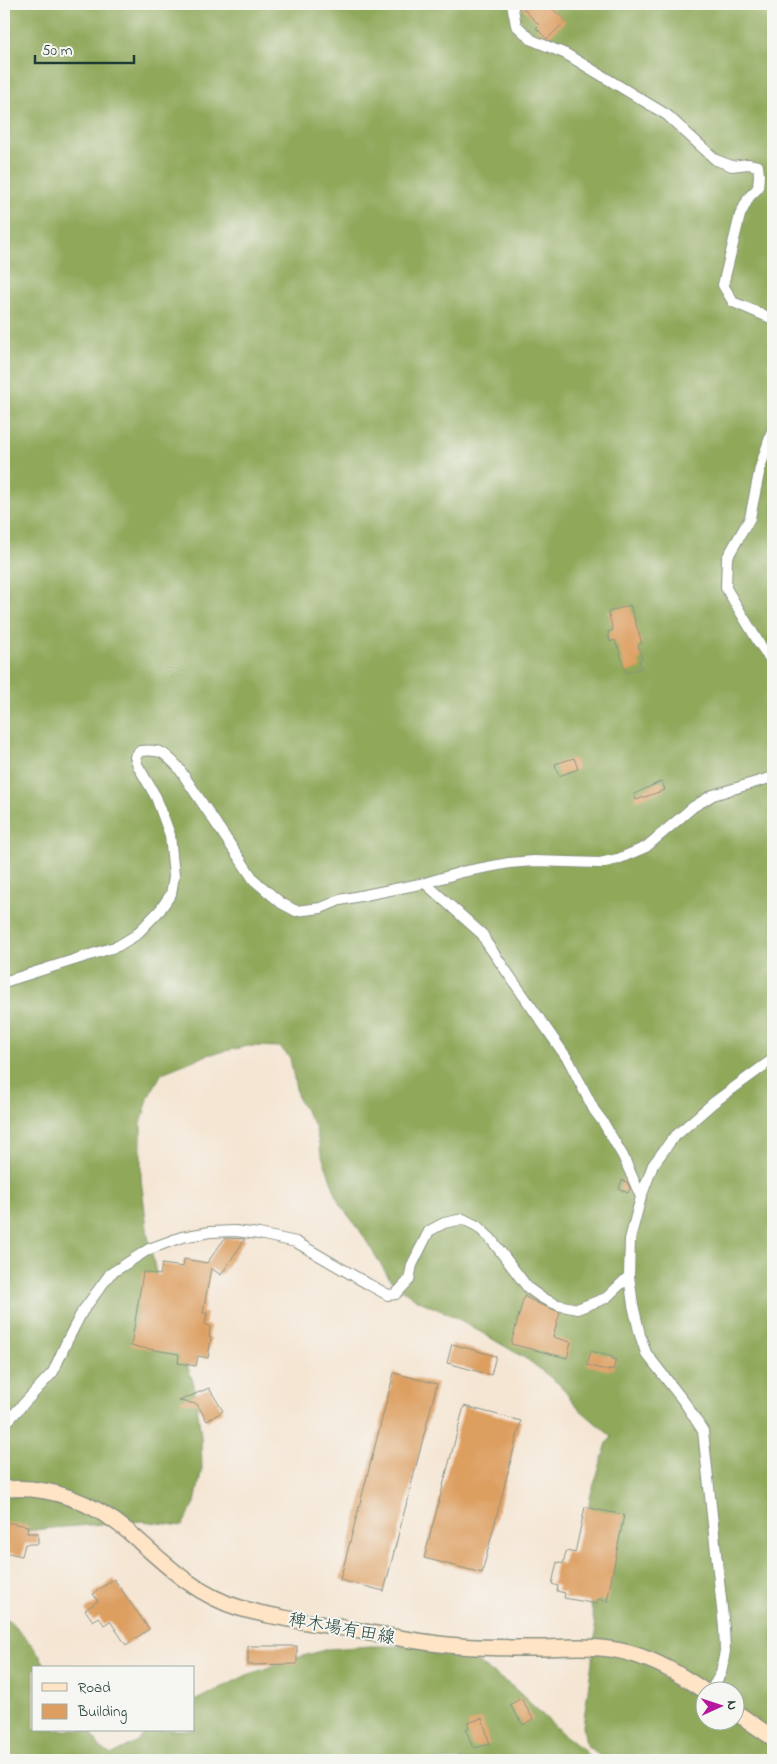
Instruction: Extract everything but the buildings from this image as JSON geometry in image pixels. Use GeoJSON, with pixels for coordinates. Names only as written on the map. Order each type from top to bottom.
{"type":"FeatureCollection","features":[{"type":"Feature","properties":{"kind":"main road","name":"稗木場有田線"},"geometry":{"type":"LineString","coordinates":[[4,1490],[40,1490],[65,1495],[85,1503],[127,1531],[179,1577],[203,1594],[236,1607],[279,1617],[458,1646],[609,1648],[664,1665],[694,1684]]}},
{"type":"Feature","properties":{"kind":"main road"},"geometry":{"type":"LineString","coordinates":[[744,1718],[773,1738]]}},
{"type":"Feature","properties":{"kind":"street"},"geometry":{"type":"LineString","coordinates":[[512,4],[516,25],[532,40],[566,54],[667,115],[716,160],[732,166],[748,164],[758,166],[758,188],[749,197],[740,215],[723,286],[733,302],[773,319]]}},
{"type":"Feature","properties":{"kind":"street"},"geometry":{"type":"LineString","coordinates":[[773,428],[760,468],[750,518],[727,558],[726,588],[773,663]]}},
{"type":"Feature","properties":{"kind":"street"},"geometry":{"type":"LineString","coordinates":[[4,982],[118,946],[136,935],[160,910],[171,894],[174,876],[170,835],[156,797],[138,766],[135,757],[140,751],[154,750],[164,753],[178,767],[254,880],[281,903],[296,911],[321,908],[340,900],[426,883],[462,872],[509,863],[534,861],[600,863],[618,859],[646,847],[694,807],[713,795],[773,777]]}},
{"type":"Feature","properties":{"kind":"street"},"geometry":{"type":"LineString","coordinates":[[426,883],[484,935],[486,942],[569,1061],[594,1110],[623,1156],[641,1197]]}},
{"type":"Feature","properties":{"kind":"street"},"geometry":{"type":"LineString","coordinates":[[716,1682],[721,1673],[725,1651],[724,1618],[704,1432],[685,1403],[646,1352],[633,1306],[629,1276],[630,1239],[641,1197],[653,1165],[673,1138],[713,1103],[773,1059]]}},
{"type":"Feature","properties":{"kind":"street"},"geometry":{"type":"LineString","coordinates":[[4,1425],[53,1372],[82,1312],[110,1274],[149,1250],[182,1237],[210,1232],[235,1231],[296,1242],[388,1295],[396,1294],[409,1280],[412,1265],[429,1231],[444,1223],[463,1219],[477,1226],[491,1239],[528,1288],[542,1298],[558,1305],[577,1309],[606,1298],[629,1276]]}},
{"type":"Feature","properties":{"kind":"green space"},"geometry":{"type":"Polygon","coordinates":[[[4,4],[773,4],[773,1760],[605,1760],[586,1745],[583,1726],[596,1633],[582,1555],[590,1497],[607,1443],[612,1437],[578,1408],[559,1384],[528,1360],[455,1317],[417,1300],[391,1281],[359,1229],[340,1205],[321,1153],[315,1126],[298,1099],[290,1058],[280,1047],[248,1046],[207,1055],[162,1073],[149,1096],[141,1124],[141,1179],[148,1236],[160,1291],[194,1384],[201,1436],[202,1468],[195,1503],[182,1526],[143,1521],[51,1528],[4,1534],[4,4]]]}},
{"type":"Feature","properties":{"kind":"green space"},"geometry":{"type":"Polygon","coordinates":[[[4,1616],[35,1648],[46,1666],[32,1666],[32,1732],[91,1732],[100,1747],[111,1755],[136,1742],[146,1732],[195,1732],[195,1701],[247,1675],[328,1649],[410,1646],[452,1649],[478,1663],[513,1687],[563,1734],[583,1749],[592,1760],[4,1760],[4,1616]]]}}]}
